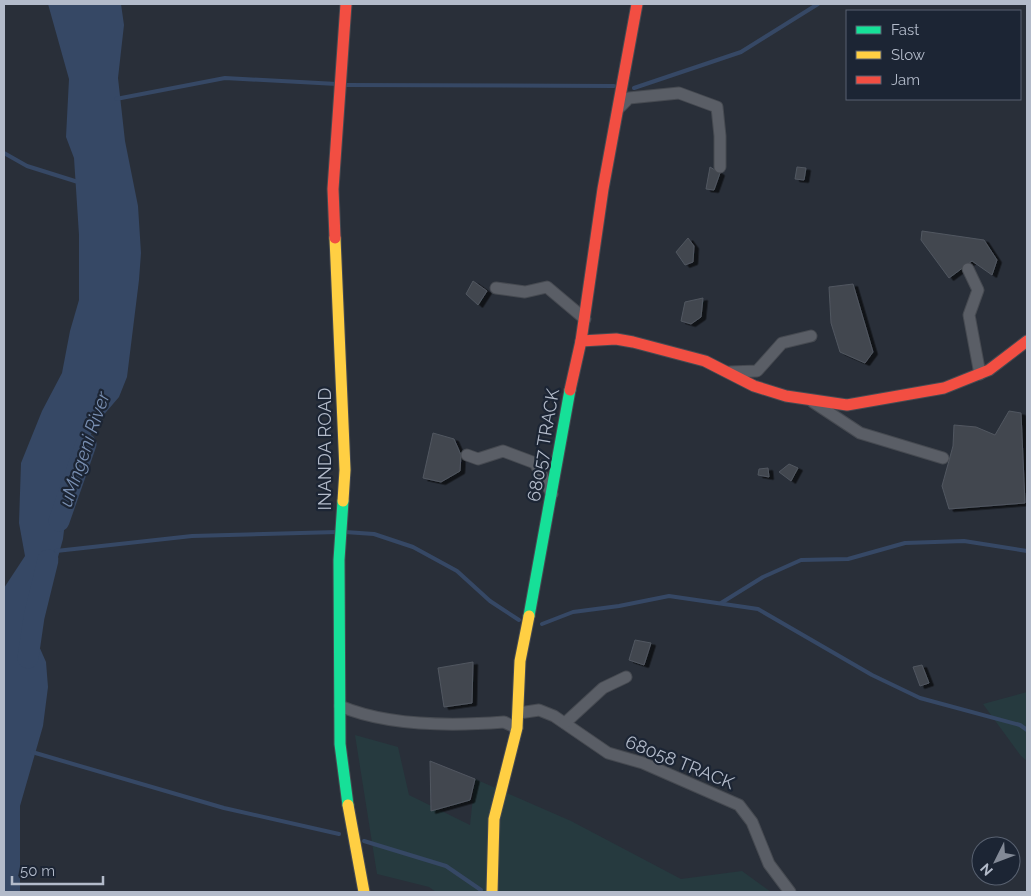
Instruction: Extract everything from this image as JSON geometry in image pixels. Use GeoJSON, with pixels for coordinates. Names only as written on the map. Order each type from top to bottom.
{"type":"FeatureCollection","features":[{"type":"Feature","properties":{"kind":"street","name":"INANDA ROAD"},"geometry":{"type":"LineString","coordinates":[[346,4],[332,189],[345,470],[340,560],[340,706],[344,775],[364,892]]}},
{"type":"Feature","properties":{"kind":"street","name":"68057 TRACK"},"geometry":{"type":"LineString","coordinates":[[492,892],[494,819],[507,761],[517,728],[520,661],[552,494],[561,431],[585,319],[604,189],[636,4]]}},
{"type":"Feature","properties":{"kind":"street"},"geometry":{"type":"LineString","coordinates":[[619,108],[630,98],[679,94],[717,107],[720,136],[720,167]]}},
{"type":"Feature","properties":{"kind":"street"},"geometry":{"type":"LineString","coordinates":[[968,269],[978,290],[969,315],[980,374]]}},
{"type":"Feature","properties":{"kind":"street"},"geometry":{"type":"LineString","coordinates":[[496,288],[525,292],[547,287],[585,319]]}},
{"type":"Feature","properties":{"kind":"street"},"geometry":{"type":"LineString","coordinates":[[728,372],[757,371],[782,343],[811,336]]}},
{"type":"Feature","properties":{"kind":"street"},"geometry":{"type":"LineString","coordinates":[[581,341],[616,339],[633,342],[705,361],[754,386],[813,402],[847,405],[944,388],[980,374],[1005,359],[1027,341]]}},
{"type":"Feature","properties":{"kind":"street"},"geometry":{"type":"LineString","coordinates":[[813,402],[860,433],[943,458]]}},
{"type":"Feature","properties":{"kind":"street"},"geometry":{"type":"LineString","coordinates":[[467,455],[478,459],[503,451],[535,463],[552,494]]}},
{"type":"Feature","properties":{"kind":"street"},"geometry":{"type":"LineString","coordinates":[[565,723],[603,688],[626,677]]}},
{"type":"Feature","properties":{"kind":"street"},"geometry":{"type":"LineString","coordinates":[[340,706],[367,714],[408,721],[504,722],[517,728]]}},
{"type":"Feature","properties":{"kind":"street","name":"68058 TRACK"},"geometry":{"type":"LineString","coordinates":[[519,713],[539,710],[554,716],[608,753],[643,763],[739,805],[752,822],[769,864],[790,892]]}},
{"type":"Feature","properties":{"kind":"green space"},"geometry":{"type":"Polygon","coordinates":[[[1027,692],[1027,761],[1021,756],[983,704],[1027,692]]]}},
{"type":"Feature","properties":{"kind":"green space"},"geometry":{"type":"Polygon","coordinates":[[[355,735],[398,747],[409,795],[470,825],[475,779],[571,821],[681,879],[742,871],[771,892],[436,892],[429,887],[377,874],[355,735]]]}},
{"type":"Feature","properties":{"kind":"water"},"geometry":{"type":"Polygon","coordinates":[[[48,4],[121,4],[124,25],[118,78],[125,141],[138,206],[141,253],[127,377],[119,397],[95,425],[69,488],[63,539],[53,575],[32,601],[31,628],[46,662],[48,687],[43,726],[20,806],[20,892],[4,892],[4,588],[25,556],[19,523],[21,463],[42,411],[62,373],[70,331],[79,300],[79,235],[74,158],[66,137],[69,79],[48,4]]]}},
{"type":"Feature","properties":{"kind":"building"},"geometry":{"type":"Polygon","coordinates":[[[710,167],[720,173],[714,190],[706,189],[710,167]]]}},
{"type":"Feature","properties":{"kind":"building"},"geometry":{"type":"Polygon","coordinates":[[[797,167],[806,168],[804,180],[795,179],[797,167]]]}},
{"type":"Feature","properties":{"kind":"building"},"geometry":{"type":"Polygon","coordinates":[[[922,231],[984,240],[997,260],[992,275],[972,261],[949,278],[921,240],[922,231]]]}},
{"type":"Feature","properties":{"kind":"building"},"geometry":{"type":"Polygon","coordinates":[[[688,238],[694,246],[693,262],[685,265],[676,252],[688,238]]]}},
{"type":"Feature","properties":{"kind":"building"},"geometry":{"type":"Polygon","coordinates":[[[473,281],[487,291],[478,305],[466,294],[473,281]]]}},
{"type":"Feature","properties":{"kind":"building"},"geometry":{"type":"Polygon","coordinates":[[[853,284],[873,352],[865,363],[840,352],[831,323],[829,287],[853,284]]]}},
{"type":"Feature","properties":{"kind":"building"},"geometry":{"type":"Polygon","coordinates":[[[703,298],[701,317],[691,324],[681,321],[685,302],[703,298]]]}},
{"type":"Feature","properties":{"kind":"building"},"geometry":{"type":"Polygon","coordinates":[[[1009,411],[1021,413],[1025,503],[949,509],[942,486],[953,446],[954,425],[976,427],[995,435],[1009,411]]]}},
{"type":"Feature","properties":{"kind":"building"},"geometry":{"type":"Polygon","coordinates":[[[433,433],[454,439],[461,455],[460,471],[441,482],[423,478],[433,433]]]}},
{"type":"Feature","properties":{"kind":"building"},"geometry":{"type":"Polygon","coordinates":[[[789,464],[798,468],[791,481],[779,472],[789,464]]]}},
{"type":"Feature","properties":{"kind":"building"},"geometry":{"type":"Polygon","coordinates":[[[768,468],[769,477],[758,475],[759,469],[768,468]]]}},
{"type":"Feature","properties":{"kind":"building"},"geometry":{"type":"Polygon","coordinates":[[[635,640],[651,643],[644,665],[629,660],[635,640]]]}},
{"type":"Feature","properties":{"kind":"building"},"geometry":{"type":"Polygon","coordinates":[[[473,662],[472,703],[444,707],[438,668],[473,662]]]}},
{"type":"Feature","properties":{"kind":"building"},"geometry":{"type":"Polygon","coordinates":[[[922,665],[929,683],[920,686],[913,667],[922,665]]]}},
{"type":"Feature","properties":{"kind":"building"},"geometry":{"type":"Polygon","coordinates":[[[430,761],[475,779],[470,800],[431,811],[430,761]]]}},
{"type":"Feature","properties":{"kind":"waterway"},"geometry":{"type":"LineString","coordinates":[[634,88],[741,52],[818,4]]}},
{"type":"Feature","properties":{"kind":"waterway"},"geometry":{"type":"LineString","coordinates":[[116,99],[225,78],[337,84]]}},
{"type":"Feature","properties":{"kind":"waterway"},"geometry":{"type":"LineString","coordinates":[[344,85],[614,86]]}},
{"type":"Feature","properties":{"kind":"waterway"},"geometry":{"type":"LineString","coordinates":[[4,153],[27,166],[78,182]]}},
{"type":"Feature","properties":{"kind":"waterway","name":"uMngeni River"},"geometry":{"type":"LineString","coordinates":[[59,521],[86,444]]}},
{"type":"Feature","properties":{"kind":"waterway"},"geometry":{"type":"LineString","coordinates":[[56,551],[192,536],[338,532]]}},
{"type":"Feature","properties":{"kind":"waterway"},"geometry":{"type":"LineString","coordinates":[[345,532],[374,534],[413,547],[457,571],[490,601],[519,620]]}},
{"type":"Feature","properties":{"kind":"waterway"},"geometry":{"type":"LineString","coordinates":[[721,603],[763,577],[801,560],[848,559],[905,543],[964,541],[1027,551]]}},
{"type":"Feature","properties":{"kind":"waterway","name":"uMngeni River"},"geometry":{"type":"LineString","coordinates":[[28,658],[34,617],[48,560]]}},
{"type":"Feature","properties":{"kind":"waterway"},"geometry":{"type":"LineString","coordinates":[[542,624],[573,612],[619,606],[669,596],[758,609],[872,675],[920,698],[1020,725],[1027,730]]}},
{"type":"Feature","properties":{"kind":"waterway"},"geometry":{"type":"LineString","coordinates":[[32,752],[224,808],[339,834]]}},
{"type":"Feature","properties":{"kind":"waterway"},"geometry":{"type":"LineString","coordinates":[[364,841],[446,866],[481,890]]}},
{"type":"Feature","properties":{"kind":"traffic: fast"},"geometry":{"type":"LineString","coordinates":[[529,616],[570,390]]}},
{"type":"Feature","properties":{"kind":"traffic: fast"},"geometry":{"type":"LineString","coordinates":[[343,501],[339,560],[340,744],[348,805]]}},
{"type":"Feature","properties":{"kind":"traffic: slow"},"geometry":{"type":"LineString","coordinates":[[335,238],[345,470],[343,501]]}},
{"type":"Feature","properties":{"kind":"traffic: slow"},"geometry":{"type":"LineString","coordinates":[[492,892],[494,819],[517,728],[520,661],[529,616]]}},
{"type":"Feature","properties":{"kind":"traffic: slow"},"geometry":{"type":"LineString","coordinates":[[348,805],[364,892]]}},
{"type":"Feature","properties":{"kind":"traffic: jam"},"geometry":{"type":"LineString","coordinates":[[335,238],[333,189],[346,4]]}},
{"type":"Feature","properties":{"kind":"traffic: jam"},"geometry":{"type":"LineString","coordinates":[[570,390],[581,341],[603,189],[637,4]]}},
{"type":"Feature","properties":{"kind":"traffic: jam"},"geometry":{"type":"LineString","coordinates":[[581,341],[616,339],[633,342],[705,361],[754,386],[786,396],[847,405],[944,388],[989,370],[1027,341]]}}]}
